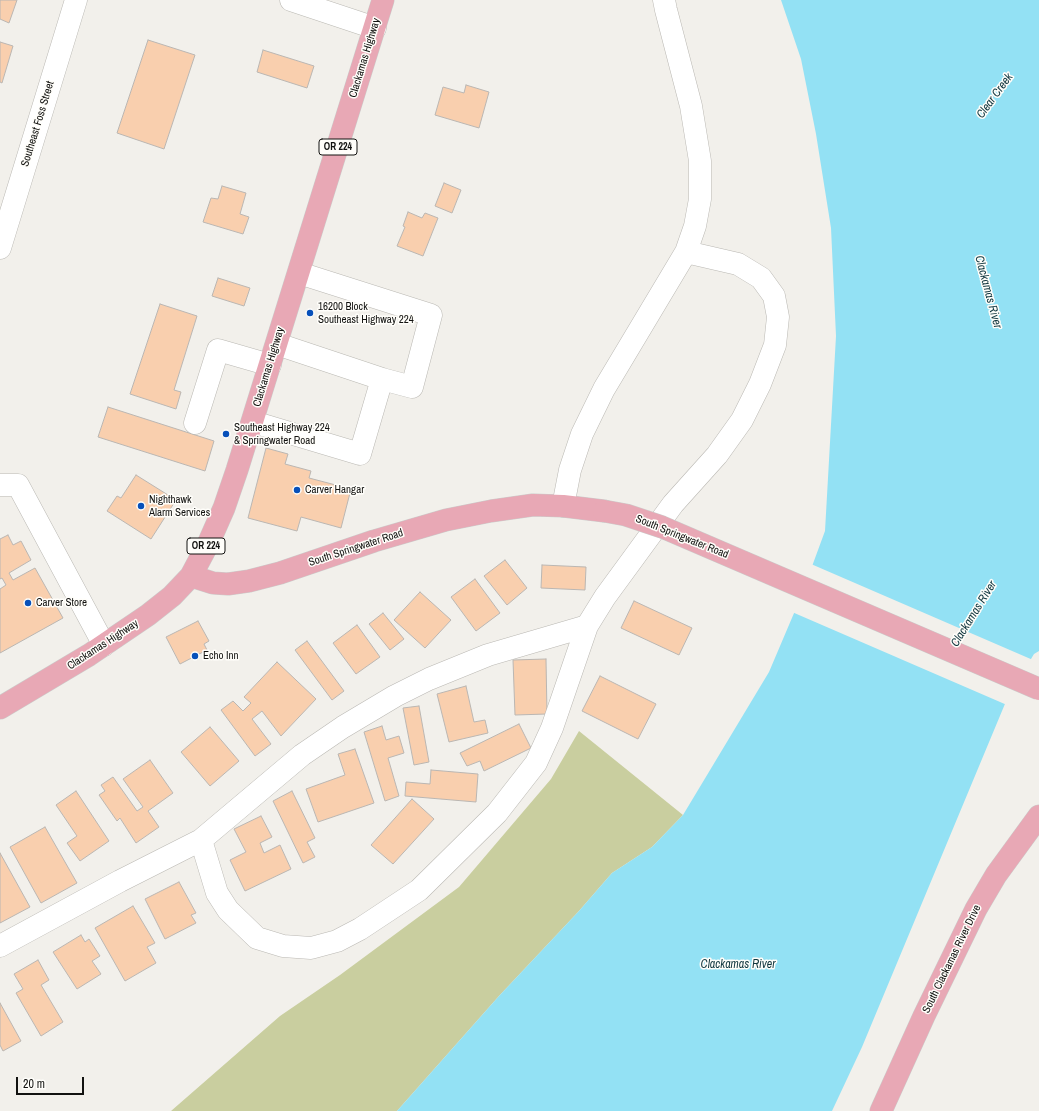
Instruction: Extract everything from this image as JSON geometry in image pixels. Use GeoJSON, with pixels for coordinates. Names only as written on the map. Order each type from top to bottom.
{"type":"FeatureCollection","features":[{"type":"Feature","properties":{"kind":"main road","name":"Clackamas Highway"},"geometry":{"type":"LineString","coordinates":[[0,708],[104,645],[148,616],[172,596],[191,576],[209,542],[224,508],[253,422],[383,0]]}},
{"type":"Feature","properties":{"kind":"main road","name":"South Springwater Road"},"geometry":{"type":"LineString","coordinates":[[191,576],[213,583],[228,584],[249,581],[280,573],[374,541],[446,520],[491,511],[533,505],[564,506],[604,511],[626,515],[662,528],[1039,689]]}},
{"type":"Feature","properties":{"kind":"main road","name":"South Clackamas River Drive"},"geometry":{"type":"LineString","coordinates":[[881,1111],[924,1016],[976,909],[996,876],[1039,816]]}},
{"type":"Feature","properties":{"kind":"street","name":"Southeast Foss Street"},"geometry":{"type":"LineString","coordinates":[[0,248],[76,0]]}},
{"type":"Feature","properties":{"kind":"street"},"geometry":{"type":"LineString","coordinates":[[291,0],[375,28]]}},
{"type":"Feature","properties":{"kind":"street"},"geometry":{"type":"LineString","coordinates":[[564,506],[570,470],[582,434],[604,389],[686,252],[695,226],[700,199],[700,161],[691,106],[664,0]]}},
{"type":"Feature","properties":{"kind":"street"},"geometry":{"type":"LineString","coordinates":[[201,840],[217,893],[228,910],[257,938],[283,946],[311,948],[337,941],[360,929],[419,890],[497,813],[536,763],[552,728],[587,626],[605,597],[673,504],[717,455],[742,420],[760,384],[775,345],[778,317],[774,296],[761,278],[738,264],[686,252]]}},
{"type":"Feature","properties":{"kind":"street"},"geometry":{"type":"LineString","coordinates":[[277,344],[382,379],[412,387],[432,315],[299,273]]}},
{"type":"Feature","properties":{"kind":"street"},"geometry":{"type":"LineString","coordinates":[[195,423],[218,350],[270,365]]}},
{"type":"Feature","properties":{"kind":"street"},"geometry":{"type":"LineString","coordinates":[[253,422],[360,454],[382,379]]}},
{"type":"Feature","properties":{"kind":"street"},"geometry":{"type":"LineString","coordinates":[[0,485],[18,485],[104,645]]}},
{"type":"Feature","properties":{"kind":"street"},"geometry":{"type":"LineString","coordinates":[[0,946],[120,881],[201,840],[302,756],[343,727],[395,696],[429,679],[488,656],[587,626]]}},
{"type":"Feature","properties":{"kind":"green space"},"geometry":{"type":"Polygon","coordinates":[[[579,731],[683,815],[652,847],[612,873],[579,911],[499,996],[397,1111],[171,1111],[280,1016],[340,975],[459,887],[551,779],[579,731]]]}},
{"type":"Feature","properties":{"kind":"water","name":"Clackamas River"},"geometry":{"type":"Polygon","coordinates":[[[781,0],[1039,0],[1039,651],[1034,654],[1007,699],[862,1047],[832,1111],[397,1111],[499,996],[579,911],[612,873],[652,847],[683,815],[769,672],[800,599],[825,531],[836,336],[831,228],[816,134],[801,59],[781,0]]]}},
{"type":"Feature","properties":{"kind":"pier"},"geometry":{"type":"Polygon","coordinates":[[[811,564],[1033,660],[1007,705],[792,612],[811,564]]]}},
{"type":"Feature","properties":{"kind":"building"},"geometry":{"type":"Polygon","coordinates":[[[0,0],[17,0],[9,23],[0,19],[0,0]]]}},
{"type":"Feature","properties":{"kind":"building"},"geometry":{"type":"Polygon","coordinates":[[[148,40],[195,55],[164,149],[117,133],[148,40]]]}},
{"type":"Feature","properties":{"kind":"building"},"geometry":{"type":"Polygon","coordinates":[[[0,42],[13,46],[2,83],[0,82],[0,42]]]}},
{"type":"Feature","properties":{"kind":"building"},"geometry":{"type":"Polygon","coordinates":[[[263,50],[314,66],[307,88],[257,72],[263,50]]]}},
{"type":"Feature","properties":{"kind":"building"},"geometry":{"type":"Polygon","coordinates":[[[466,85],[489,92],[479,128],[435,115],[443,87],[464,93],[466,85]]]}},
{"type":"Feature","properties":{"kind":"building"},"geometry":{"type":"Polygon","coordinates":[[[444,183],[461,190],[452,213],[435,206],[444,183]]]}},
{"type":"Feature","properties":{"kind":"building"},"geometry":{"type":"Polygon","coordinates":[[[222,186],[246,193],[240,214],[249,217],[243,234],[203,222],[211,198],[218,199],[222,186]]]}},
{"type":"Feature","properties":{"kind":"building"},"geometry":{"type":"Polygon","coordinates":[[[408,212],[422,218],[425,213],[438,218],[423,256],[397,246],[405,227],[403,226],[408,212]]]}},
{"type":"Feature","properties":{"kind":"building"},"geometry":{"type":"Polygon","coordinates":[[[218,278],[250,288],[244,306],[212,296],[218,278]]]}},
{"type":"Feature","properties":{"kind":"building"},"geometry":{"type":"Polygon","coordinates":[[[160,304],[197,316],[174,390],[181,392],[176,409],[130,394],[160,304]]]}},
{"type":"Feature","properties":{"kind":"building"},"geometry":{"type":"Polygon","coordinates":[[[108,407],[214,441],[205,471],[98,437],[108,407]]]}},
{"type":"Feature","properties":{"kind":"building"},"geometry":{"type":"Polygon","coordinates":[[[266,448],[288,454],[285,464],[311,471],[309,478],[351,489],[341,528],[301,517],[297,531],[248,518],[266,448]]]}},
{"type":"Feature","properties":{"kind":"building","name":"Nighthawk Alarm Services"},"geometry":{"type":"Polygon","coordinates":[[[136,475],[176,500],[151,539],[107,511],[117,496],[121,498],[136,475]]]}},
{"type":"Feature","properties":{"kind":"building","name":"Carver Store"},"geometry":{"type":"Polygon","coordinates":[[[8,535],[13,545],[21,541],[31,560],[9,573],[13,580],[35,568],[63,618],[0,653],[0,589],[6,585],[2,578],[0,579],[0,539],[8,535]]]}},
{"type":"Feature","properties":{"kind":"building"},"geometry":{"type":"Polygon","coordinates":[[[505,560],[527,588],[507,605],[484,576],[505,560]]]}},
{"type":"Feature","properties":{"kind":"building"},"geometry":{"type":"Polygon","coordinates":[[[542,565],[586,567],[585,590],[541,588],[542,565]]]}},
{"type":"Feature","properties":{"kind":"building"},"geometry":{"type":"Polygon","coordinates":[[[475,579],[500,613],[476,631],[451,597],[475,579]]]}},
{"type":"Feature","properties":{"kind":"building"},"geometry":{"type":"Polygon","coordinates":[[[420,592],[451,620],[425,648],[394,620],[420,592]]]}},
{"type":"Feature","properties":{"kind":"building"},"geometry":{"type":"Polygon","coordinates":[[[634,601],[692,628],[679,655],[621,628],[634,601]]]}},
{"type":"Feature","properties":{"kind":"building"},"geometry":{"type":"Polygon","coordinates":[[[383,613],[404,639],[390,650],[369,624],[383,613]]]}},
{"type":"Feature","properties":{"kind":"building"},"geometry":{"type":"Polygon","coordinates":[[[198,621],[209,641],[204,644],[207,650],[180,664],[166,637],[198,621]]]}},
{"type":"Feature","properties":{"kind":"building"},"geometry":{"type":"Polygon","coordinates":[[[357,625],[380,657],[356,674],[333,643],[357,625]]]}},
{"type":"Feature","properties":{"kind":"building"},"geometry":{"type":"Polygon","coordinates":[[[307,641],[344,691],[332,700],[295,650],[307,641]]]}},
{"type":"Feature","properties":{"kind":"building"},"geometry":{"type":"Polygon","coordinates":[[[546,659],[547,714],[515,715],[513,660],[546,659]]]}},
{"type":"Feature","properties":{"kind":"building"},"geometry":{"type":"Polygon","coordinates":[[[277,662],[316,699],[281,736],[262,711],[252,719],[271,744],[255,756],[221,710],[233,701],[243,711],[251,703],[244,697],[277,662]]]}},
{"type":"Feature","properties":{"kind":"building"},"geometry":{"type":"Polygon","coordinates":[[[600,676],[656,704],[638,739],[582,711],[600,676]]]}},
{"type":"Feature","properties":{"kind":"building"},"geometry":{"type":"Polygon","coordinates":[[[466,686],[474,722],[485,720],[488,733],[449,742],[437,694],[466,686]]]}},
{"type":"Feature","properties":{"kind":"building"},"geometry":{"type":"Polygon","coordinates":[[[419,706],[429,762],[414,765],[403,708],[419,706]]]}},
{"type":"Feature","properties":{"kind":"building"},"geometry":{"type":"Polygon","coordinates":[[[519,724],[531,748],[484,771],[480,761],[467,766],[460,753],[519,724]]]}},
{"type":"Feature","properties":{"kind":"building"},"geometry":{"type":"Polygon","coordinates":[[[382,726],[386,740],[399,736],[404,753],[388,758],[399,796],[385,801],[364,732],[382,726]]]}},
{"type":"Feature","properties":{"kind":"building"},"geometry":{"type":"Polygon","coordinates":[[[210,727],[239,761],[210,786],[181,752],[210,727]]]}},
{"type":"Feature","properties":{"kind":"building"},"geometry":{"type":"Polygon","coordinates":[[[355,749],[374,803],[318,822],[306,789],[345,775],[338,754],[355,749]]]}},
{"type":"Feature","properties":{"kind":"building"},"geometry":{"type":"Polygon","coordinates":[[[150,760],[173,793],[148,811],[159,827],[136,843],[120,818],[117,821],[99,795],[105,791],[101,785],[113,777],[137,811],[143,807],[123,779],[150,760]]]}},
{"type":"Feature","properties":{"kind":"building"},"geometry":{"type":"Polygon","coordinates":[[[431,770],[478,774],[476,802],[405,796],[406,782],[430,784],[431,770]]]}},
{"type":"Feature","properties":{"kind":"building"},"geometry":{"type":"Polygon","coordinates":[[[76,791],[109,841],[80,861],[67,843],[77,836],[56,805],[76,791]]]}},
{"type":"Feature","properties":{"kind":"building"},"geometry":{"type":"Polygon","coordinates":[[[292,791],[315,838],[307,842],[315,857],[303,863],[273,801],[292,791]]]}},
{"type":"Feature","properties":{"kind":"building"},"geometry":{"type":"Polygon","coordinates":[[[412,799],[434,819],[393,864],[371,845],[412,799]]]}},
{"type":"Feature","properties":{"kind":"building"},"geometry":{"type":"Polygon","coordinates":[[[261,816],[272,837],[260,843],[264,853],[280,845],[291,869],[245,891],[230,860],[246,852],[234,829],[261,816]]]}},
{"type":"Feature","properties":{"kind":"building"},"geometry":{"type":"Polygon","coordinates":[[[45,827],[77,883],[41,903],[10,847],[45,827]]]}},
{"type":"Feature","properties":{"kind":"building"},"geometry":{"type":"Polygon","coordinates":[[[0,853],[30,907],[0,923],[0,853]]]}},
{"type":"Feature","properties":{"kind":"building"},"geometry":{"type":"Polygon","coordinates":[[[179,882],[196,913],[191,915],[196,923],[165,939],[145,899],[179,882]]]}},
{"type":"Feature","properties":{"kind":"building"},"geometry":{"type":"Polygon","coordinates":[[[133,906],[155,943],[147,947],[156,963],[125,981],[95,928],[133,906]]]}},
{"type":"Feature","properties":{"kind":"building"},"geometry":{"type":"Polygon","coordinates":[[[81,935],[85,942],[89,939],[100,956],[92,961],[101,974],[77,989],[53,952],[81,935]]]}},
{"type":"Feature","properties":{"kind":"building"},"geometry":{"type":"Polygon","coordinates":[[[38,960],[49,980],[41,985],[63,1022],[41,1036],[16,993],[23,989],[14,974],[38,960]]]}},
{"type":"Feature","properties":{"kind":"building"},"geometry":{"type":"Polygon","coordinates":[[[0,1003],[21,1041],[3,1051],[0,1045],[0,1003]]]}},
{"type":"Feature","properties":{"kind":"place","name":"16200 Block Southeast Highway 224"},"geometry":{"type":"Point","coordinates":[310,313]}},
{"type":"Feature","properties":{"kind":"place","name":"Southeast Highway 224 & Springwater Road"},"geometry":{"type":"Point","coordinates":[226,434]}},
{"type":"Feature","properties":{"kind":"place","name":"Carver Hangar"},"geometry":{"type":"Point","coordinates":[297,490]}},
{"type":"Feature","properties":{"kind":"place","name":"Nighthawk Alarm Services"},"geometry":{"type":"Point","coordinates":[141,506]}},
{"type":"Feature","properties":{"kind":"place","name":"Carver Store"},"geometry":{"type":"Point","coordinates":[28,603]}},
{"type":"Feature","properties":{"kind":"place","name":"Echo Inn"},"geometry":{"type":"Point","coordinates":[195,656]}},
{"type":"Feature","properties":{"kind":"water label","name":"Clear Creek"},"geometry":{"type":"Point","coordinates":[995,96]}}]}
